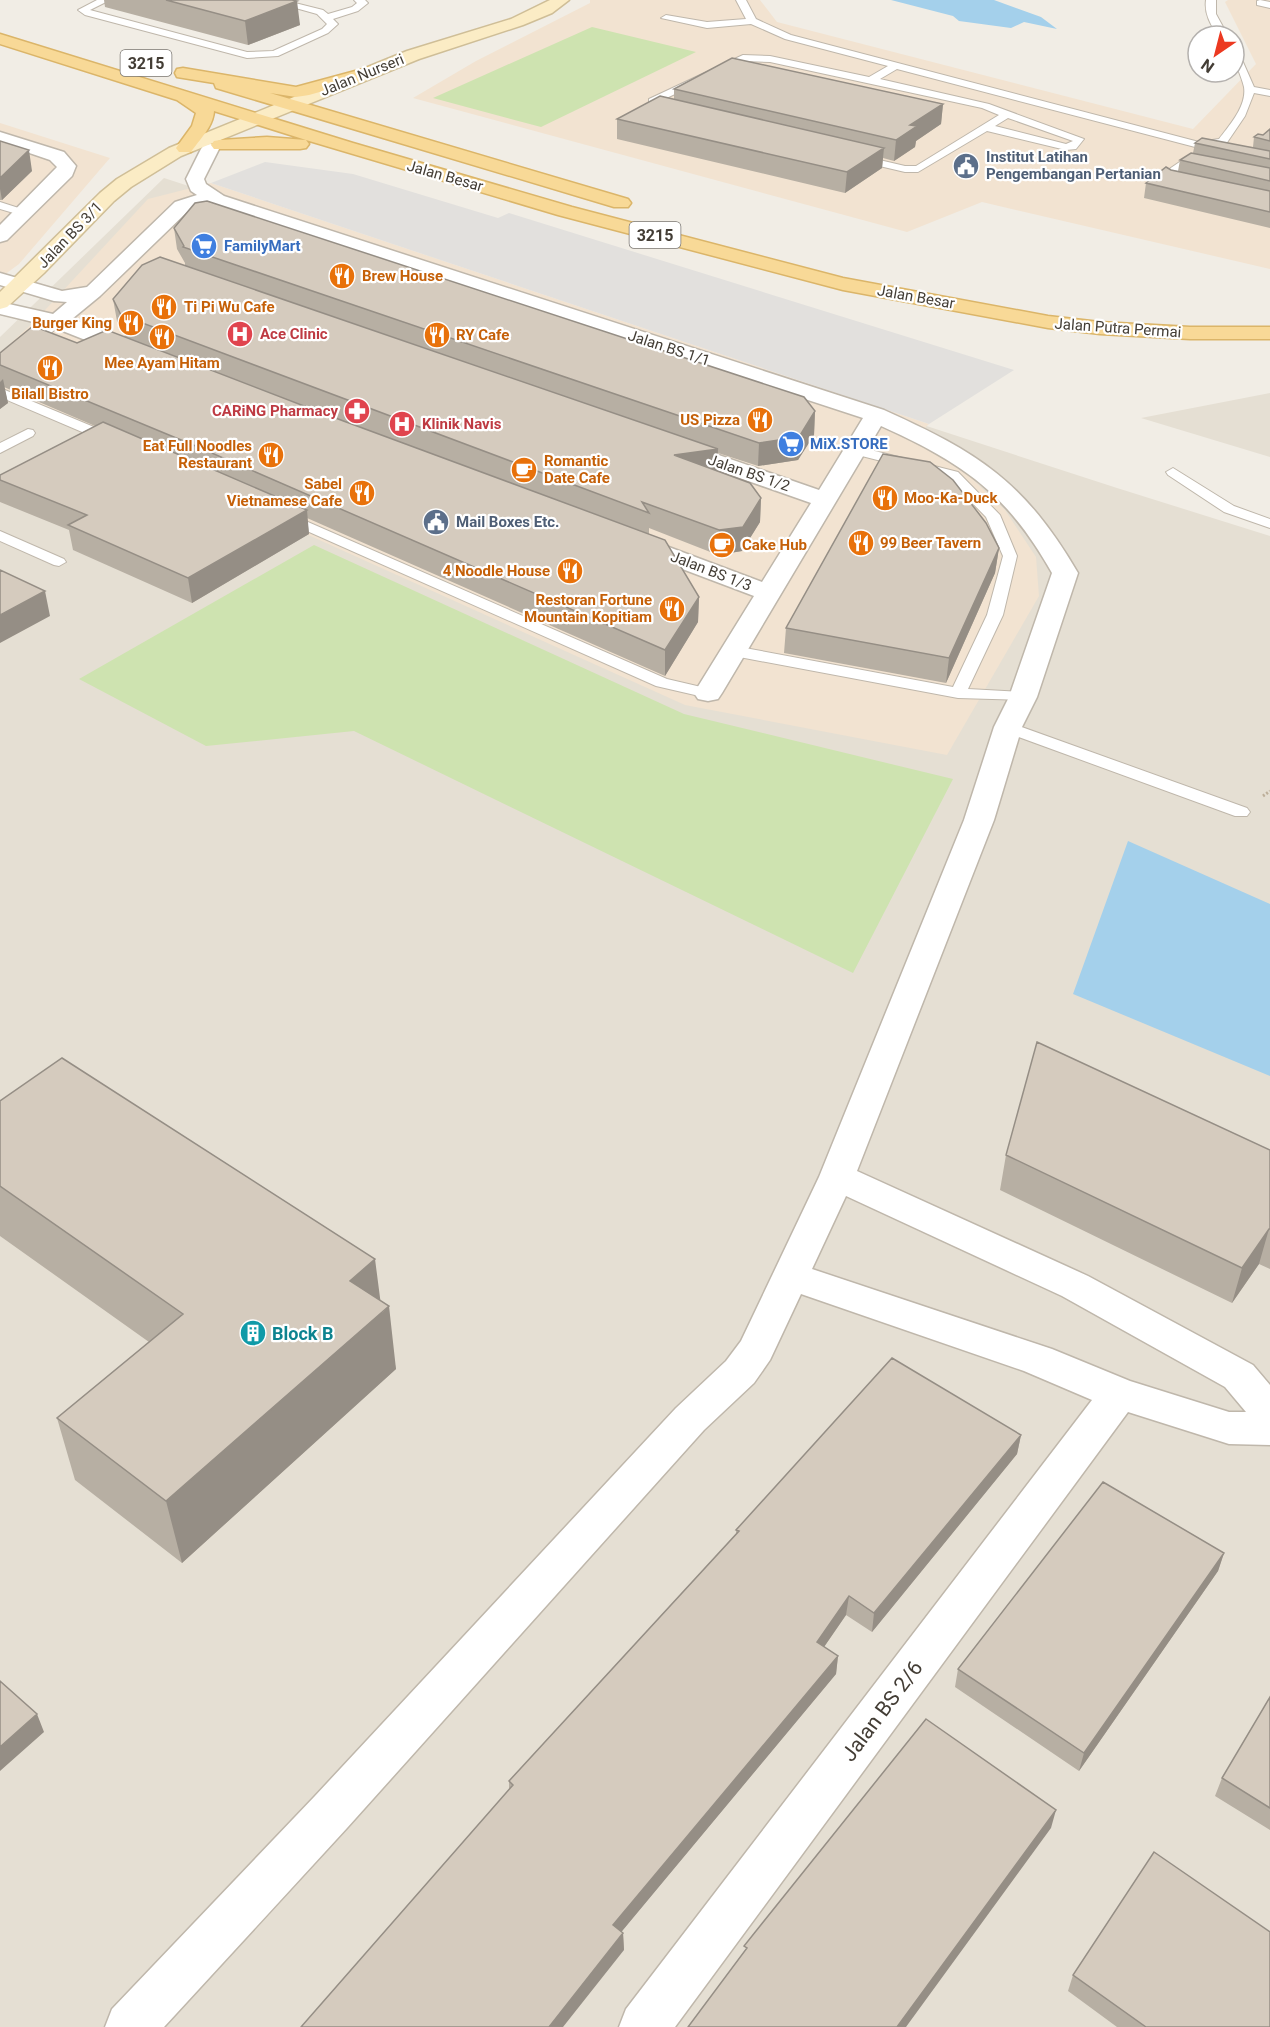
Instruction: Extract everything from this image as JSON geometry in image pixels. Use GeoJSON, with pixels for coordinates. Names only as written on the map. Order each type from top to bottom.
{"type":"FeatureCollection","features":[{"type":"Feature","properties":{"kind":"main road"},"geometry":{"type":"LineString","coordinates":[[0,27],[80,46]]}},
{"type":"Feature","properties":{"kind":"main road","name":"Jalan Besar"},"geometry":{"type":"LineString","coordinates":[[0,39],[347,147],[732,256],[843,284],[967,307]]}},
{"type":"Feature","properties":{"kind":"main road","name":"Jalan Besar"},"geometry":{"type":"LineString","coordinates":[[162,67],[639,209]]}},
{"type":"Feature","properties":{"kind":"main road"},"geometry":{"type":"LineString","coordinates":[[183,73],[296,92],[377,73]]}},
{"type":"Feature","properties":{"kind":"main road"},"geometry":{"type":"LineString","coordinates":[[377,73],[363,89],[359,103],[364,117],[394,136]]}},
{"type":"Feature","properties":{"kind":"main road"},"geometry":{"type":"LineString","coordinates":[[180,94],[205,111],[205,119],[201,127],[185,148]]}},
{"type":"Feature","properties":{"kind":"main road"},"geometry":{"type":"LineString","coordinates":[[215,147],[267,142],[347,147]]}},
{"type":"Feature","properties":{"kind":"main road","name":"Jalan Besar"},"geometry":{"type":"LineString","coordinates":[[713,231],[862,272],[967,307]]}},
{"type":"Feature","properties":{"kind":"main road","name":"Jalan Putra Permai"},"geometry":{"type":"LineString","coordinates":[[967,307],[1048,322],[1100,328],[1190,333],[1270,333]]}},
{"type":"Feature","properties":{"kind":"street","name":"Jalan Nurseri"},"geometry":{"type":"LineString","coordinates":[[299,106],[434,49],[517,22],[546,10],[561,0]]}},
{"type":"Feature","properties":{"kind":"street","name":"Jalan BS 3/1"},"geometry":{"type":"LineString","coordinates":[[0,305],[9,283],[107,197],[143,172],[185,148],[299,106]]}},
{"type":"Feature","properties":{"kind":"street","name":"Jalan BS 3/1"},"geometry":{"type":"LineString","coordinates":[[143,172],[215,147],[264,120]]}},
{"type":"Feature","properties":{"kind":"street"},"geometry":{"type":"LineString","coordinates":[[0,137],[49,153],[64,161],[67,166],[65,172],[0,236]]}},
{"type":"Feature","properties":{"kind":"street","name":"Jalan BS 1/1"},"geometry":{"type":"LineString","coordinates":[[215,147],[195,179],[198,187],[217,200],[876,415],[972,463],[1016,500],[1054,552],[1065,573],[1016,712]]}},
{"type":"Feature","properties":{"kind":"street"},"geometry":{"type":"LineString","coordinates":[[57,321],[93,292],[182,206],[198,200],[217,200]]}},
{"type":"Feature","properties":{"kind":"street"},"geometry":{"type":"LineString","coordinates":[[129,258],[151,266]]}},
{"type":"Feature","properties":{"kind":"street"},"geometry":{"type":"LineString","coordinates":[[9,283],[61,297],[93,292]]}},
{"type":"Feature","properties":{"kind":"street"},"geometry":{"type":"LineString","coordinates":[[0,305],[57,321],[155,360]]}},
{"type":"Feature","properties":{"kind":"street"},"geometry":{"type":"LineString","coordinates":[[708,693],[876,415]]}},
{"type":"Feature","properties":{"kind":"street","name":"Jalan BS 1/2"},"geometry":{"type":"LineString","coordinates":[[656,441],[825,500]]}},
{"type":"Feature","properties":{"kind":"street","name":"Jalan BS 1/3"},"geometry":{"type":"LineString","coordinates":[[615,536],[769,593]]}},
{"type":"Feature","properties":{"kind":"street"},"geometry":{"type":"LineString","coordinates":[[130,2027],[331,1812],[690,1419],[740,1372],[756,1349],[837,1177],[979,820],[1016,712]]}},
{"type":"Feature","properties":{"kind":"street"},"geometry":{"type":"LineString","coordinates":[[837,1177],[1075,1286],[1239,1376],[1270,1413]]}},
{"type":"Feature","properties":{"kind":"street"},"geometry":{"type":"LineString","coordinates":[[791,1276],[1038,1360],[1119,1394],[1229,1428],[1270,1429]]}},
{"type":"Feature","properties":{"kind":"street","name":"Jalan BS 2/6"},"geometry":{"type":"LineString","coordinates":[[644,2027],[1119,1394]]}},
{"type":"Feature","properties":{"kind":"lane"},"geometry":{"type":"LineString","coordinates":[[105,0],[83,10],[247,55],[274,54],[325,31],[333,24],[320,12],[272,0]]}},
{"type":"Feature","properties":{"kind":"lane"},"geometry":{"type":"LineString","coordinates":[[328,17],[355,9],[363,3],[359,0]]}},
{"type":"Feature","properties":{"kind":"lane"},"geometry":{"type":"LineString","coordinates":[[741,0],[752,21]]}},
{"type":"Feature","properties":{"kind":"lane"},"geometry":{"type":"LineString","coordinates":[[1211,0],[1209,5],[1215,24]]}},
{"type":"Feature","properties":{"kind":"lane"},"geometry":{"type":"LineString","coordinates":[[666,18],[707,25],[752,21],[788,37],[1229,152]]}},
{"type":"Feature","properties":{"kind":"lane"},"geometry":{"type":"LineString","coordinates":[[673,114],[653,108],[653,101],[735,60],[760,58],[985,105],[1079,139],[1079,141],[1072,147],[1066,147],[985,127]]}},
{"type":"Feature","properties":{"kind":"lane"},"geometry":{"type":"LineString","coordinates":[[793,64],[794,69],[804,79]]}},
{"type":"Feature","properties":{"kind":"lane"},"geometry":{"type":"LineString","coordinates":[[871,80],[895,66]]}},
{"type":"Feature","properties":{"kind":"lane"},"geometry":{"type":"LineString","coordinates":[[1198,145],[1222,142],[1236,125],[1250,89],[1246,80]]}},
{"type":"Feature","properties":{"kind":"lane"},"geometry":{"type":"LineString","coordinates":[[1250,89],[1270,93]]}},
{"type":"Feature","properties":{"kind":"lane"},"geometry":{"type":"LineString","coordinates":[[914,101],[942,96]]}},
{"type":"Feature","properties":{"kind":"lane"},"geometry":{"type":"LineString","coordinates":[[847,155],[918,170],[1007,114]]}},
{"type":"Feature","properties":{"kind":"lane"},"geometry":{"type":"LineString","coordinates":[[1194,185],[1166,176],[1184,162],[1216,167]]}},
{"type":"Feature","properties":{"kind":"lane"},"geometry":{"type":"LineString","coordinates":[[0,205],[24,213]]}},
{"type":"Feature","properties":{"kind":"lane"},"geometry":{"type":"LineString","coordinates":[[0,371],[57,321]]}},
{"type":"Feature","properties":{"kind":"lane"},"geometry":{"type":"LineString","coordinates":[[0,392],[130,448]]}},
{"type":"Feature","properties":{"kind":"lane"},"geometry":{"type":"LineString","coordinates":[[0,449],[28,433]]}},
{"type":"Feature","properties":{"kind":"lane"},"geometry":{"type":"LineString","coordinates":[[855,450],[953,475],[993,515],[1010,556],[995,615],[958,693]]}},
{"type":"Feature","properties":{"kind":"lane"},"geometry":{"type":"LineString","coordinates":[[1173,472],[1229,509],[1270,524]]}},
{"type":"Feature","properties":{"kind":"lane"},"geometry":{"type":"LineString","coordinates":[[275,511],[662,683],[708,693]]}},
{"type":"Feature","properties":{"kind":"lane"},"geometry":{"type":"LineString","coordinates":[[0,535],[58,562]]}},
{"type":"Feature","properties":{"kind":"lane"},"geometry":{"type":"LineString","coordinates":[[734,651],[958,693],[1016,712],[1241,812]]}},
{"type":"Feature","properties":{"kind":"shaded area","name":"Institut Latihan Pengembangan Pertanian"},"geometry":{"type":"Polygon","coordinates":[[[590,0],[760,0],[777,22],[1193,129],[1237,84],[1246,84],[1246,74],[1256,64],[1246,44],[1246,24],[1236,24],[1225,2],[1228,0],[1270,0],[1270,269],[982,202],[907,232],[413,98],[476,61],[590,3],[590,0]]]}},
{"type":"Feature","properties":{"kind":"shaded area"},"geometry":{"type":"Polygon","coordinates":[[[0,123],[110,158],[19,264],[0,278],[0,123]]]}},
{"type":"Feature","properties":{"kind":"shaded area"},"geometry":{"type":"Polygon","coordinates":[[[265,162],[353,174],[498,218],[509,213],[1014,370],[929,424],[211,183],[265,162]]]}},
{"type":"Feature","properties":{"kind":"shaded area"},"geometry":{"type":"Polygon","coordinates":[[[164,178],[1270,536],[1270,2027],[0,2027],[0,337],[164,178]]]}},
{"type":"Feature","properties":{"kind":"shaded area"},"geometry":{"type":"Polygon","coordinates":[[[211,183],[929,424],[913,439],[968,475],[1005,510],[1036,557],[1039,596],[947,755],[685,705],[0,396],[0,353],[34,322],[148,199],[211,183]]]}},
{"type":"Feature","properties":{"kind":"shaded area"},"geometry":{"type":"Polygon","coordinates":[[[1270,393],[1270,457],[1141,418],[1270,393]]]}},
{"type":"Feature","properties":{"kind":"green space"},"geometry":{"type":"Polygon","coordinates":[[[592,27],[696,52],[541,127],[433,98],[592,27]]]}},
{"type":"Feature","properties":{"kind":"green space"},"geometry":{"type":"Polygon","coordinates":[[[314,545],[684,714],[953,779],[853,973],[354,731],[206,746],[79,679],[314,545]]]}},
{"type":"Feature","properties":{"kind":"water"},"geometry":{"type":"Polygon","coordinates":[[[891,0],[994,0],[1041,17],[1057,29],[1024,22],[1011,28],[959,21],[953,16],[891,0]]]}},
{"type":"Feature","properties":{"kind":"water"},"geometry":{"type":"Polygon","coordinates":[[[1128,841],[1270,904],[1270,1076],[1073,994],[1128,841]]]}},
{"type":"Feature","properties":{"kind":"building"},"geometry":{"type":"Polygon","coordinates":[[[166,0],[292,0],[297,1],[245,21],[166,0]]]}},
{"type":"Feature","properties":{"kind":"building"},"geometry":{"type":"Polygon","coordinates":[[[732,58],[943,104],[910,125],[917,126],[896,140],[674,89],[732,58]]]}},
{"type":"Feature","properties":{"kind":"building"},"geometry":{"type":"Polygon","coordinates":[[[660,96],[884,148],[847,172],[617,119],[660,96]]]}},
{"type":"Feature","properties":{"kind":"building"},"geometry":{"type":"Polygon","coordinates":[[[1270,129],[1270,141],[1254,137],[1258,134],[1263,135],[1270,129]]]}},
{"type":"Feature","properties":{"kind":"building"},"geometry":{"type":"Polygon","coordinates":[[[1202,138],[1270,151],[1270,159],[1195,143],[1202,138]]]}},
{"type":"Feature","properties":{"kind":"building"},"geometry":{"type":"Polygon","coordinates":[[[0,141],[29,150],[0,178],[0,141]]]}},
{"type":"Feature","properties":{"kind":"building"},"geometry":{"type":"Polygon","coordinates":[[[1191,153],[1270,168],[1270,181],[1180,160],[1191,153]]]}},
{"type":"Feature","properties":{"kind":"building"},"geometry":{"type":"Polygon","coordinates":[[[1166,167],[1270,191],[1270,212],[1146,183],[1166,167]]]}},
{"type":"Feature","properties":{"kind":"building"},"geometry":{"type":"Polygon","coordinates":[[[207,201],[804,397],[815,411],[799,437],[759,443],[183,247],[174,228],[195,203],[207,201]]]}},
{"type":"Feature","properties":{"kind":"building"},"geometry":{"type":"Polygon","coordinates":[[[160,257],[718,449],[674,455],[750,483],[761,498],[743,527],[719,530],[642,502],[649,513],[121,315],[113,299],[142,265],[160,257]]]}},
{"type":"Feature","properties":{"kind":"building"},"geometry":{"type":"Polygon","coordinates":[[[33,326],[77,343],[107,330],[330,416],[665,540],[699,597],[665,650],[198,447],[0,365],[0,353],[33,326]]]}},
{"type":"Feature","properties":{"kind":"building"},"geometry":{"type":"Polygon","coordinates":[[[103,422],[307,510],[188,578],[68,525],[87,515],[0,480],[0,475],[103,422]]]}},
{"type":"Feature","properties":{"kind":"building"},"geometry":{"type":"Polygon","coordinates":[[[883,454],[930,462],[953,480],[986,523],[999,548],[949,658],[786,628],[883,454]]]}},
{"type":"Feature","properties":{"kind":"building"},"geometry":{"type":"Polygon","coordinates":[[[0,570],[45,591],[0,615],[0,570]]]}},
{"type":"Feature","properties":{"kind":"building"},"geometry":{"type":"Polygon","coordinates":[[[1037,1042],[1270,1150],[1270,1229],[1242,1268],[1006,1155],[1037,1042]]]}},
{"type":"Feature","properties":{"kind":"building","name":"Block B"},"geometry":{"type":"Polygon","coordinates":[[[62,1058],[375,1259],[350,1281],[389,1306],[166,1501],[57,1418],[183,1314],[0,1186],[0,1101],[62,1058]]]}},
{"type":"Feature","properties":{"kind":"building"},"geometry":{"type":"Polygon","coordinates":[[[892,1358],[1021,1435],[874,1613],[849,1596],[817,1642],[838,1656],[613,1925],[623,1933],[549,2027],[301,2027],[513,1785],[509,1781],[739,1531],[736,1530],[892,1358]]]}},
{"type":"Feature","properties":{"kind":"building"},"geometry":{"type":"Polygon","coordinates":[[[1103,1482],[1224,1553],[1084,1753],[958,1669],[1103,1482]]]}},
{"type":"Feature","properties":{"kind":"building"},"geometry":{"type":"Polygon","coordinates":[[[0,1681],[37,1714],[0,1747],[0,1681]]]}},
{"type":"Feature","properties":{"kind":"building"},"geometry":{"type":"Polygon","coordinates":[[[1270,1697],[1270,1808],[1222,1778],[1270,1697]]]}},
{"type":"Feature","properties":{"kind":"building"},"geometry":{"type":"Polygon","coordinates":[[[926,1719],[1056,1810],[897,2027],[688,2027],[747,1948],[744,1946],[926,1719]]]}},
{"type":"Feature","properties":{"kind":"building"},"geometry":{"type":"Polygon","coordinates":[[[1154,1852],[1270,1932],[1270,2027],[1146,2027],[1073,1975],[1154,1852]]]}},
{"type":"Feature","properties":{"kind":"place","name":"Institut Latihan Pengembangan Pertanian"},"geometry":{"type":"Point","coordinates":[966,166]}},
{"type":"Feature","properties":{"kind":"place","name":"FamilyMart"},"geometry":{"type":"Point","coordinates":[204,246]}},
{"type":"Feature","properties":{"kind":"place","name":"Brew House"},"geometry":{"type":"Point","coordinates":[342,276]}},
{"type":"Feature","properties":{"kind":"place","name":"Ti Pi Wu Cafe"},"geometry":{"type":"Point","coordinates":[164,307]}},
{"type":"Feature","properties":{"kind":"place","name":"Burger King"},"geometry":{"type":"Point","coordinates":[131,323]}},
{"type":"Feature","properties":{"kind":"place","name":"Ace Clinic"},"geometry":{"type":"Point","coordinates":[240,334]}},
{"type":"Feature","properties":{"kind":"place","name":"RY Cafe"},"geometry":{"type":"Point","coordinates":[437,335]}},
{"type":"Feature","properties":{"kind":"place","name":"Mee Ayam Hitam"},"geometry":{"type":"Point","coordinates":[162,337]}},
{"type":"Feature","properties":{"kind":"place","name":"Bilall Bistro"},"geometry":{"type":"Point","coordinates":[50,368]}},
{"type":"Feature","properties":{"kind":"place","name":"CARiNG Pharmacy"},"geometry":{"type":"Point","coordinates":[357,411]}},
{"type":"Feature","properties":{"kind":"place","name":"US Pizza"},"geometry":{"type":"Point","coordinates":[760,420]}},
{"type":"Feature","properties":{"kind":"place","name":"Klinik Navis"},"geometry":{"type":"Point","coordinates":[402,424]}},
{"type":"Feature","properties":{"kind":"place","name":"MiX.STORE"},"geometry":{"type":"Point","coordinates":[791,444]}},
{"type":"Feature","properties":{"kind":"place","name":"Eat Full Noodles Restaurant"},"geometry":{"type":"Point","coordinates":[271,455]}},
{"type":"Feature","properties":{"kind":"place","name":"Romantic Date Cafe"},"geometry":{"type":"Point","coordinates":[524,470]}},
{"type":"Feature","properties":{"kind":"place","name":"Sabel Vietnamese Cafe"},"geometry":{"type":"Point","coordinates":[362,493]}},
{"type":"Feature","properties":{"kind":"place","name":"Moo-Ka-Duck"},"geometry":{"type":"Point","coordinates":[885,498]}},
{"type":"Feature","properties":{"kind":"place","name":"Mail Boxes Etc."},"geometry":{"type":"Point","coordinates":[436,522]}},
{"type":"Feature","properties":{"kind":"place","name":"99 Beer Tavern"},"geometry":{"type":"Point","coordinates":[861,543]}},
{"type":"Feature","properties":{"kind":"place","name":"Cake Hub"},"geometry":{"type":"Point","coordinates":[722,545]}},
{"type":"Feature","properties":{"kind":"place","name":"4 Noodle House"},"geometry":{"type":"Point","coordinates":[570,571]}},
{"type":"Feature","properties":{"kind":"place","name":"Restoran Fortune Mountain Kopitiam"},"geometry":{"type":"Point","coordinates":[672,609]}},
{"type":"Feature","properties":{"kind":"place","name":"Block B"},"geometry":{"type":"Point","coordinates":[253,1333]}}]}
